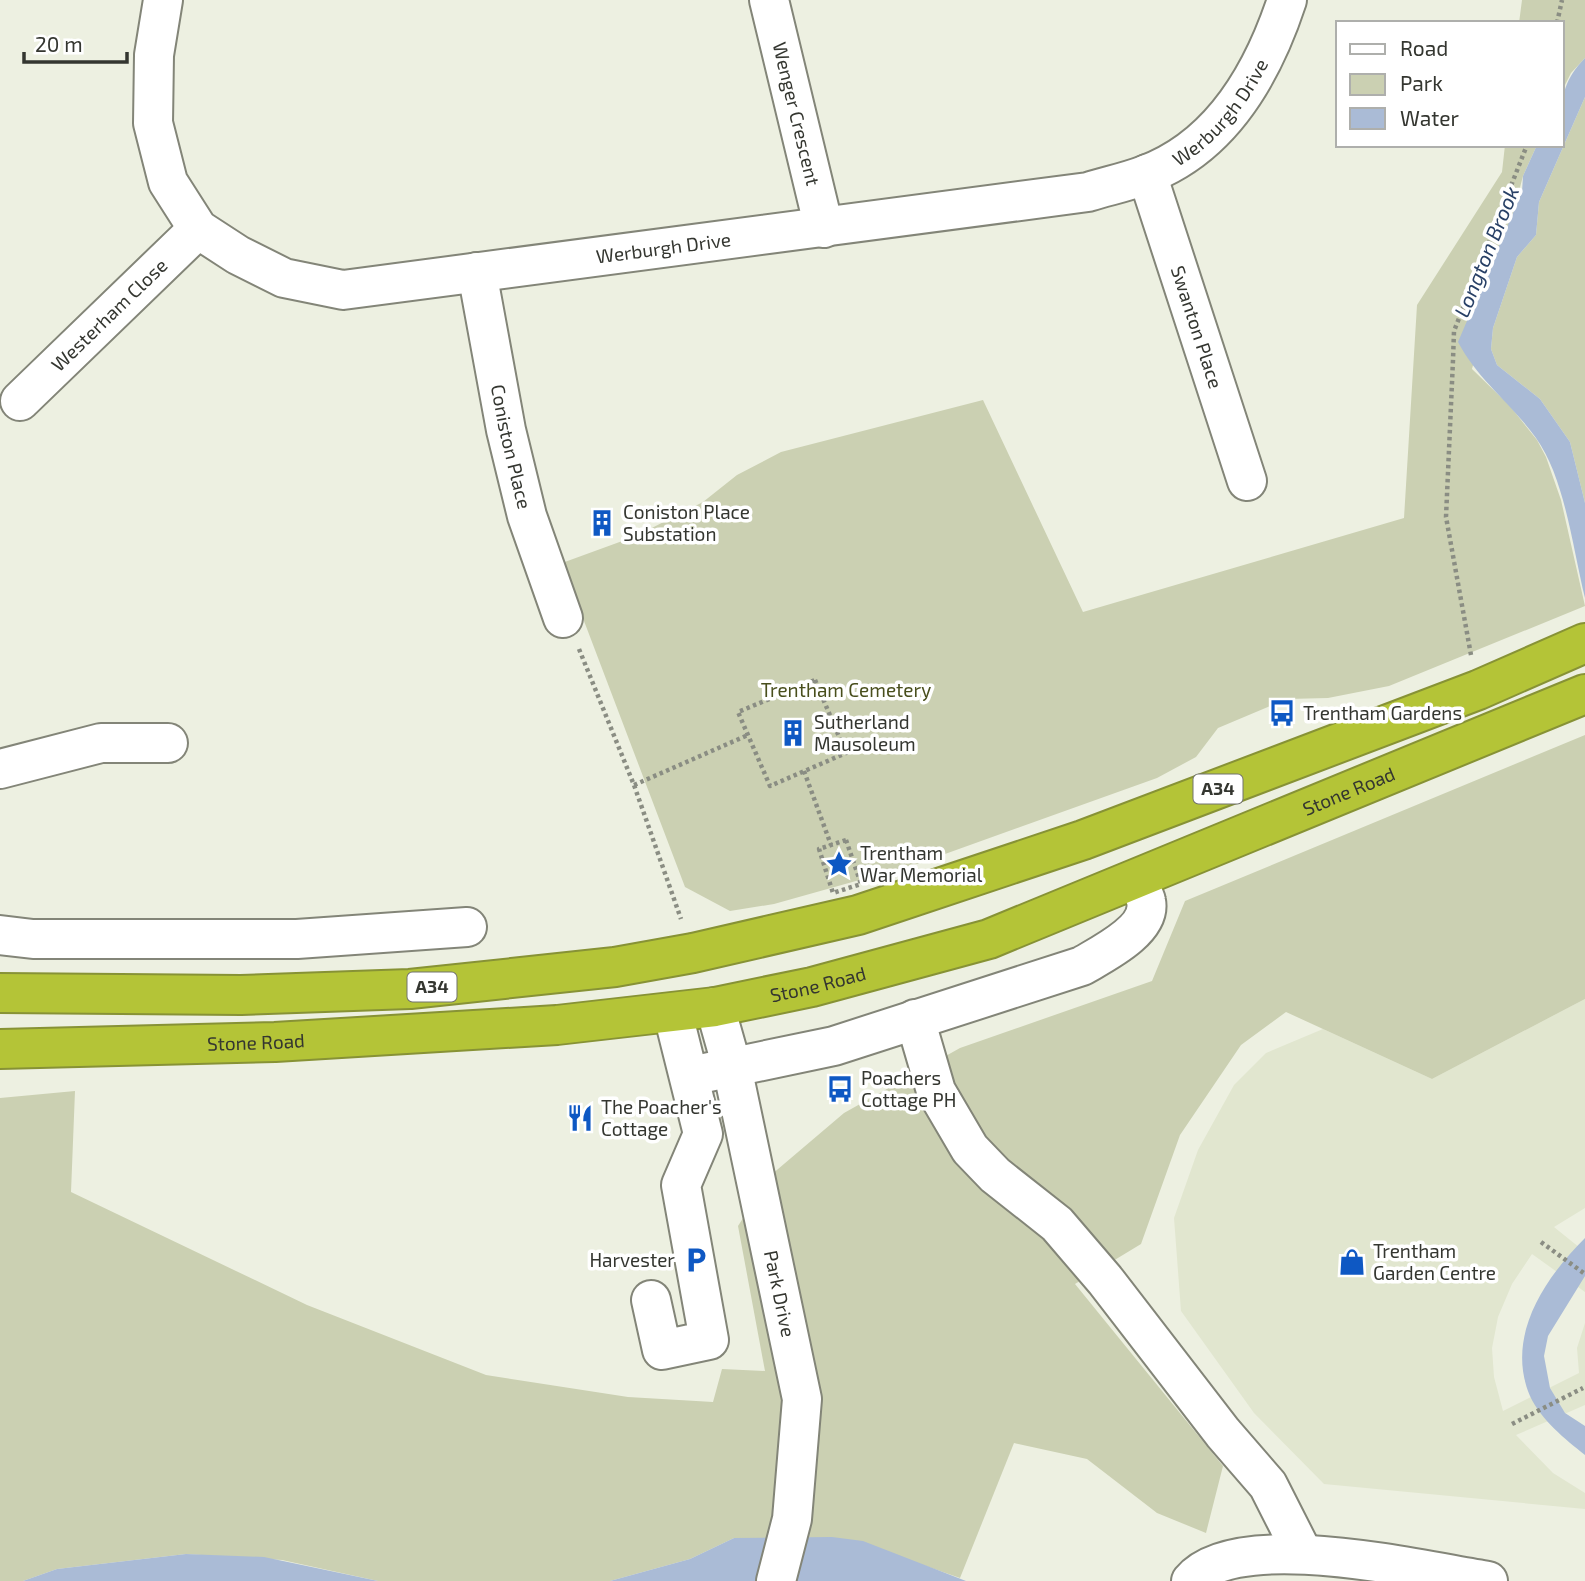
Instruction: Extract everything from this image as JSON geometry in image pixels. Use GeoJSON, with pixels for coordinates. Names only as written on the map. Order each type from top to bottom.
{"type":"FeatureCollection","features":[{"type":"Feature","properties":{"kind":"highway","name":"A34"},"geometry":{"type":"LineString","coordinates":[[0,993],[241,995],[410,989],[615,967],[693,953],[858,915],[1083,840],[1478,690],[1579,646]]}},
{"type":"Feature","properties":{"kind":"highway","name":"Stone Road"},"geometry":{"type":"LineString","coordinates":[[0,1049],[443,1034],[673,1014],[812,987],[989,939],[1136,881],[1585,694]]}},
{"type":"Feature","properties":{"kind":"street","name":"Werburgh Drive"},"geometry":{"type":"LineString","coordinates":[[163,0],[154,55],[152,123],[168,182],[198,229],[238,255],[284,278],[343,290],[1088,192],[1147,174],[1191,150],[1229,117],[1257,68],[1287,0]]}},
{"type":"Feature","properties":{"kind":"street","name":"Wenger Crescent"},"geometry":{"type":"LineString","coordinates":[[769,0],[824,228]]}},
{"type":"Feature","properties":{"kind":"street","name":"Swanton Place"},"geometry":{"type":"LineString","coordinates":[[1147,174],[1245,481]]}},
{"type":"Feature","properties":{"kind":"street","name":"Westerham Close"},"geometry":{"type":"LineString","coordinates":[[21,402],[198,229]]}},
{"type":"Feature","properties":{"kind":"street","name":"Coniston Place"},"geometry":{"type":"LineString","coordinates":[[477,272],[506,430],[527,516],[564,618]]}},
{"type":"Feature","properties":{"kind":"street"},"geometry":{"type":"LineString","coordinates":[[0,769],[101,743],[168,743]]}},
{"type":"Feature","properties":{"kind":"street"},"geometry":{"type":"LineString","coordinates":[[690,1076],[834,1046],[1082,966],[1119,945],[1143,921],[1147,902],[1136,881]]}},
{"type":"Feature","properties":{"kind":"street"},"geometry":{"type":"LineString","coordinates":[[0,935],[33,939],[297,939],[467,927]]}},
{"type":"Feature","properties":{"kind":"street","name":"Park Drive"},"geometry":{"type":"LineString","coordinates":[[715,1007],[732,1067],[802,1399],[792,1519],[776,1581]]}},
{"type":"Feature","properties":{"kind":"street"},"geometry":{"type":"LineString","coordinates":[[651,1300],[662,1350],[709,1340],[681,1185],[703,1134],[673,1014]]}},
{"type":"Feature","properties":{"kind":"street"},"geometry":{"type":"LineString","coordinates":[[915,1019],[936,1091],[970,1149],[995,1175],[1057,1224],[1105,1280],[1223,1433],[1268,1485],[1302,1552]]}},
{"type":"Feature","properties":{"kind":"street"},"geometry":{"type":"LineString","coordinates":[[1191,1581],[1220,1560],[1302,1552],[1488,1581]]}},
{"type":"Feature","properties":{"kind":"path"},"geometry":{"type":"LineString","coordinates":[[1557,21],[1562,0]]}},
{"type":"Feature","properties":{"kind":"path"},"geometry":{"type":"LineString","coordinates":[[1478,690],[1446,517],[1453,360],[1451,347],[1454,331],[1526,147]]}},
{"type":"Feature","properties":{"kind":"path"},"geometry":{"type":"LineString","coordinates":[[564,618],[634,785],[693,953]]}},
{"type":"Feature","properties":{"kind":"path"},"geometry":{"type":"LineString","coordinates":[[815,680],[845,753],[770,786],[748,735],[738,712],[815,680]]}},
{"type":"Feature","properties":{"kind":"path"},"geometry":{"type":"LineString","coordinates":[[634,785],[748,735]]}},
{"type":"Feature","properties":{"kind":"path"},"geometry":{"type":"LineString","coordinates":[[804,771],[831,845]]}},
{"type":"Feature","properties":{"kind":"path"},"geometry":{"type":"LineString","coordinates":[[846,840],[861,884],[833,893],[819,849],[831,845],[846,840]]}},
{"type":"Feature","properties":{"kind":"path"},"geometry":{"type":"LineString","coordinates":[[1541,1242],[1585,1274]]}},
{"type":"Feature","properties":{"kind":"path"},"geometry":{"type":"LineString","coordinates":[[1512,1424],[1583,1388]]}},
{"type":"Feature","properties":{"kind":"shaded area","name":"Trentham Garden Centre"},"geometry":{"type":"Polygon","coordinates":[[[1585,999],[1585,1208],[1554,1227],[1585,1252],[1585,1292],[1532,1254],[1512,1284],[1498,1317],[1492,1348],[1494,1377],[1503,1411],[1579,1373],[1577,1348],[1585,1323],[1585,1405],[1516,1435],[1553,1473],[1585,1493],[1585,1509],[1324,1484],[1254,1413],[1181,1311],[1174,1218],[1198,1150],[1234,1085],[1266,1053],[1323,1029],[1432,1079],[1585,999]]]}},
{"type":"Feature","properties":{"kind":"green space"},"geometry":{"type":"Polygon","coordinates":[[[1522,0],[1585,0],[1585,58],[1571,73],[1564,87],[1564,21],[1519,21],[1522,0]]]}},
{"type":"Feature","properties":{"kind":"green space"},"geometry":{"type":"Polygon","coordinates":[[[1585,97],[1585,503],[1570,442],[1540,399],[1497,365],[1491,349],[1493,328],[1517,257],[1536,235],[1539,202],[1585,97]]]}},
{"type":"Feature","properties":{"kind":"green space","name":"Trentham Cemetery"},"geometry":{"type":"Polygon","coordinates":[[[1505,147],[1536,147],[1523,176],[1472,369],[1510,406],[1537,440],[1546,457],[1561,500],[1585,606],[1389,686],[1328,698],[1287,699],[1218,728],[1196,757],[1157,778],[920,863],[774,904],[730,911],[685,887],[562,563],[636,536],[703,502],[737,475],[781,452],[983,400],[1083,612],[1404,518],[1417,305],[1502,172],[1505,147]]]}},
{"type":"Feature","properties":{"kind":"green space"},"geometry":{"type":"Polygon","coordinates":[[[1585,735],[1585,999],[1432,1079],[1286,1012],[1241,1045],[1180,1135],[1141,1244],[1075,1284],[1223,1466],[1206,1533],[1157,1513],[1087,1459],[1014,1443],[960,1578],[903,1558],[734,1538],[690,1559],[610,1581],[378,1581],[282,1560],[186,1554],[57,1569],[23,1581],[0,1581],[0,1098],[75,1091],[71,1192],[307,1305],[486,1375],[628,1397],[713,1402],[722,1369],[765,1371],[738,1226],[771,1175],[844,1113],[960,1048],[1152,981],[1185,901],[1585,735]]]}},
{"type":"Feature","properties":{"kind":"water"},"geometry":{"type":"Polygon","coordinates":[[[1585,58],[1585,97],[1564,145],[1564,93],[1585,58]]]}},
{"type":"Feature","properties":{"kind":"water"},"geometry":{"type":"Polygon","coordinates":[[[1536,147],[1563,147],[1539,202],[1536,235],[1517,257],[1493,328],[1491,349],[1497,365],[1540,399],[1570,442],[1585,503],[1585,598],[1567,515],[1546,454],[1526,425],[1475,368],[1458,342],[1522,192],[1523,176],[1536,147]]]}},
{"type":"Feature","properties":{"kind":"water"},"geometry":{"type":"Polygon","coordinates":[[[1585,1238],[1585,1276],[1548,1336],[1544,1356],[1550,1388],[1565,1413],[1585,1426],[1585,1455],[1554,1428],[1535,1405],[1524,1374],[1522,1352],[1533,1310],[1543,1290],[1585,1238]]]}},
{"type":"Feature","properties":{"kind":"water"},"geometry":{"type":"Polygon","coordinates":[[[832,1537],[863,1541],[966,1581],[610,1581],[690,1559],[734,1538],[832,1537]]]}},
{"type":"Feature","properties":{"kind":"water"},"geometry":{"type":"Polygon","coordinates":[[[186,1554],[264,1557],[378,1581],[23,1581],[57,1569],[186,1554]]]}},
{"type":"Feature","properties":{"kind":"place","name":"Coniston Place Substation"},"geometry":{"type":"Point","coordinates":[602,523]}},
{"type":"Feature","properties":{"kind":"place","name":"Trentham Gardens"},"geometry":{"type":"Point","coordinates":[1282,713]}},
{"type":"Feature","properties":{"kind":"place","name":"Sutherland Mausoleum"},"geometry":{"type":"Point","coordinates":[793,733]}},
{"type":"Feature","properties":{"kind":"place","name":"Trentham War Memorial"},"geometry":{"type":"Point","coordinates":[839,864]}},
{"type":"Feature","properties":{"kind":"place","name":"Poachers Cottage PH"},"geometry":{"type":"Point","coordinates":[840,1089]}},
{"type":"Feature","properties":{"kind":"place","name":"The Poacher's Cottage"},"geometry":{"type":"Point","coordinates":[580,1118]}},
{"type":"Feature","properties":{"kind":"place","name":"Harvester"},"geometry":{"type":"Point","coordinates":[696,1260]}},
{"type":"Feature","properties":{"kind":"place","name":"Trentham Garden Centre"},"geometry":{"type":"Point","coordinates":[1352,1262]}},
{"type":"Feature","properties":{"kind":"water label","name":"Longton Brook"},"geometry":{"type":"Point","coordinates":[1487,252]}}]}
